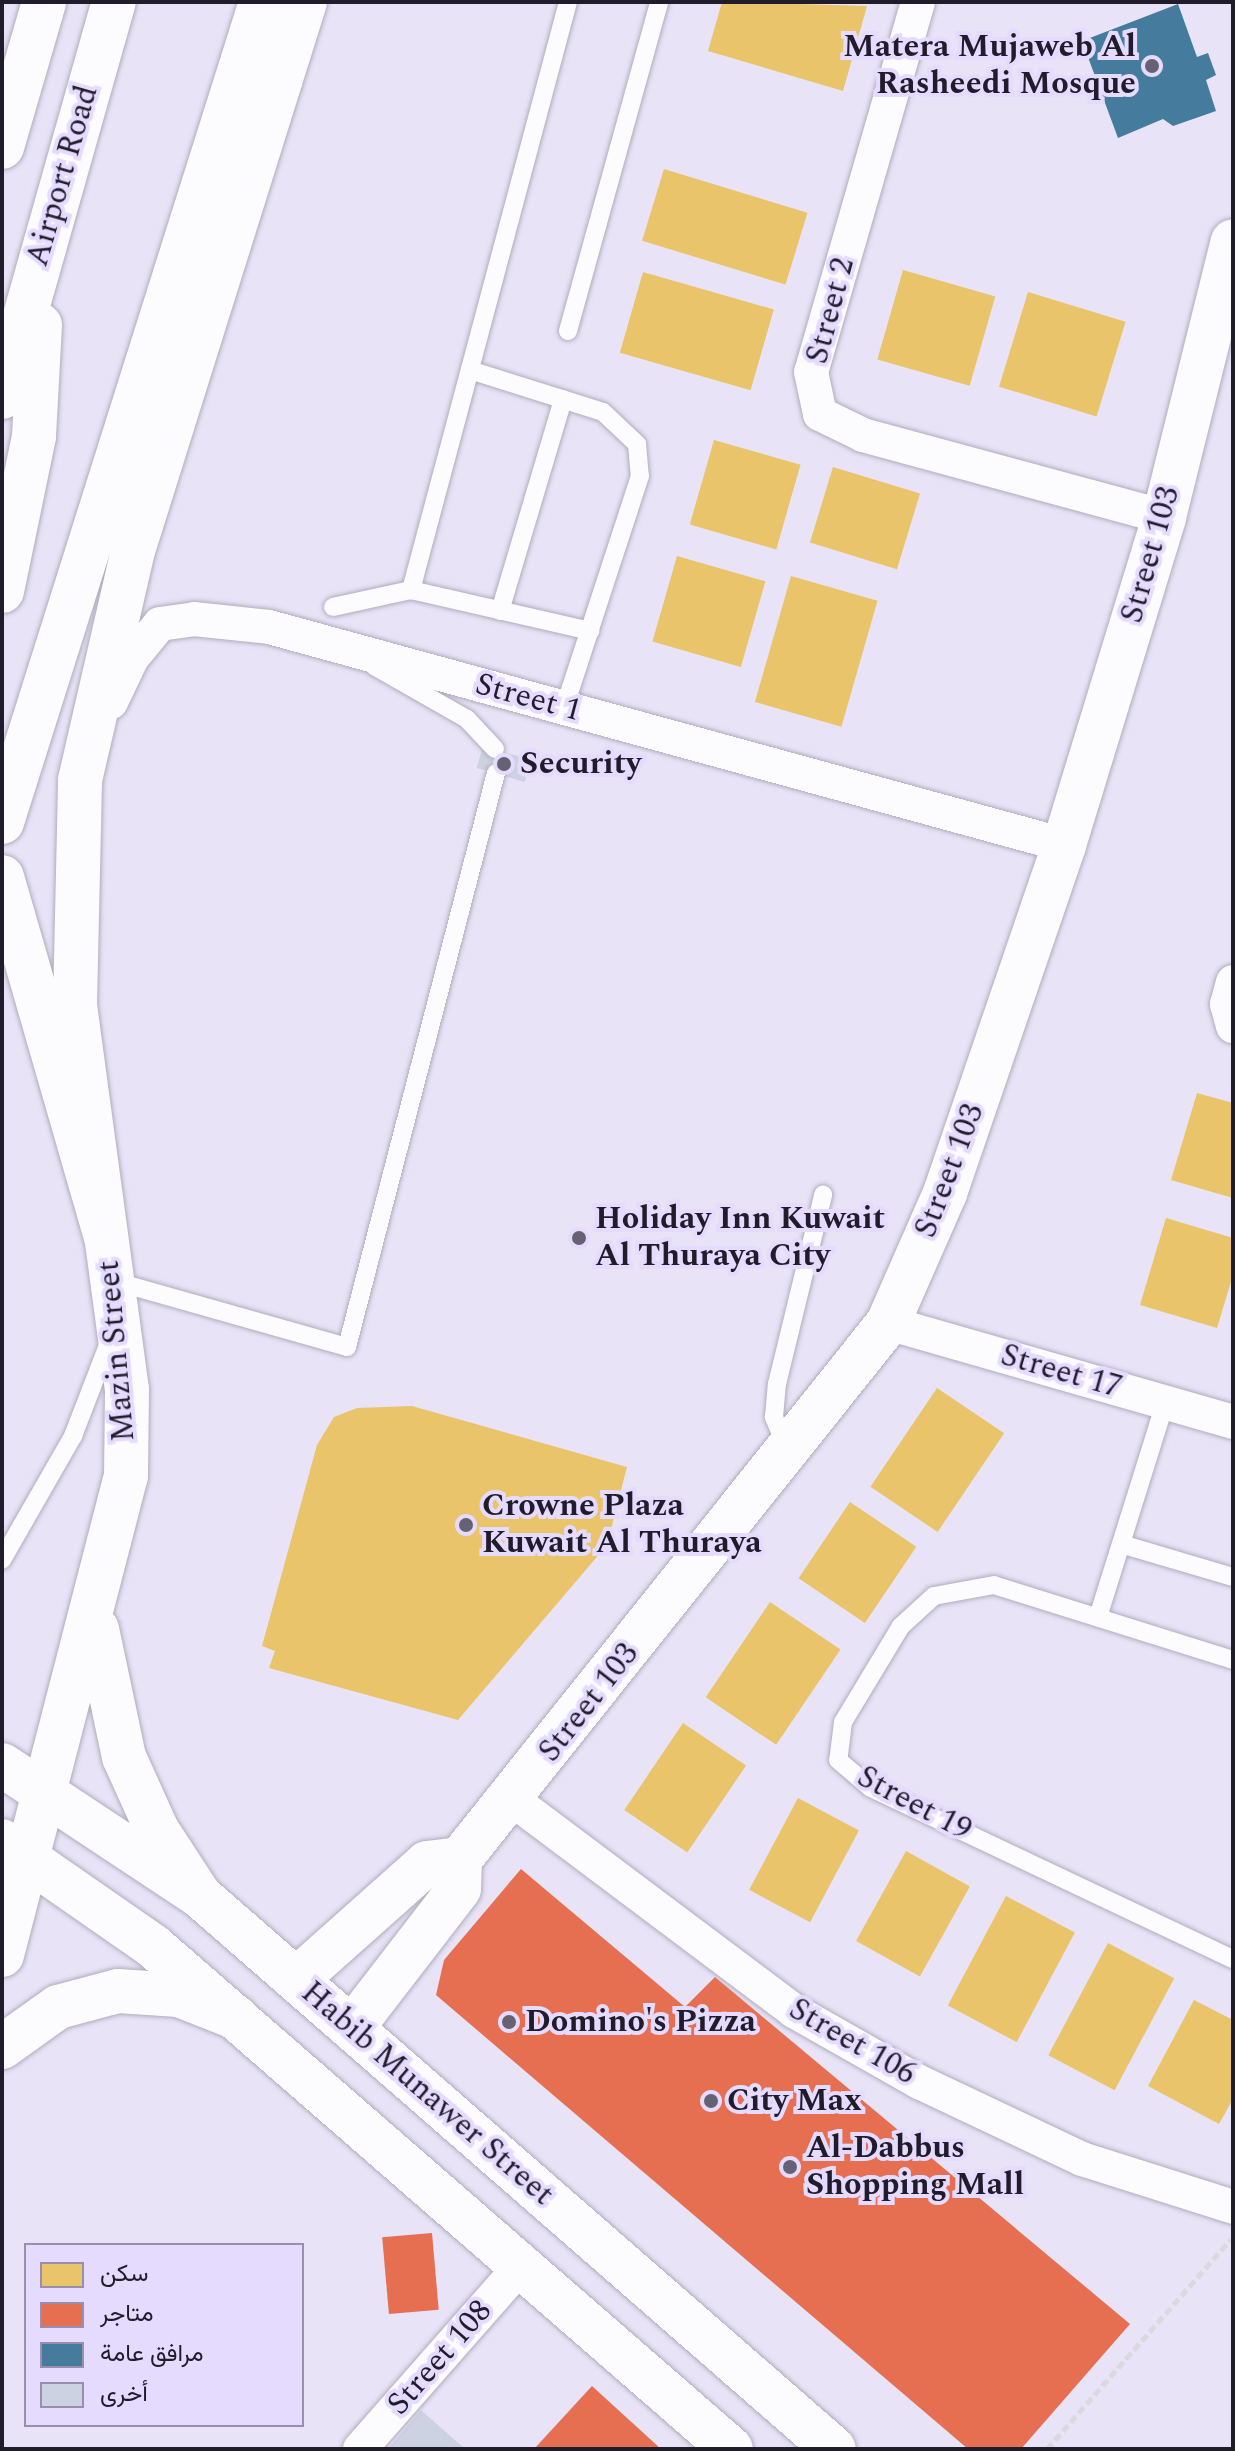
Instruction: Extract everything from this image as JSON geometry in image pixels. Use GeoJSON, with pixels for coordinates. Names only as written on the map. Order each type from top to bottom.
{"type":"FeatureCollection","features":[{"type":"Feature","properties":{"kind":"main road","name":"Airport Road"},"geometry":{"type":"LineString","coordinates":[[2,147],[44,2]]}},
{"type":"Feature","properties":{"kind":"main road","name":"Airport Road"},"geometry":{"type":"LineString","coordinates":[[2,397],[46,232],[114,2]]}},
{"type":"Feature","properties":{"kind":"main road"},"geometry":{"type":"LineString","coordinates":[[2,822],[261,2]]}},
{"type":"Feature","properties":{"kind":"main road","name":"Mazin Street"},"geometry":{"type":"LineString","coordinates":[[2,1955],[15,1848],[47,1791],[126,1476],[116,1298],[75,1004],[80,780],[132,554],[305,2]]}},
{"type":"Feature","properties":{"kind":"main road"},"geometry":{"type":"LineString","coordinates":[[2,591],[34,436],[46,232]]}},
{"type":"Feature","properties":{"kind":"main road","name":"Street 103"},"geometry":{"type":"LineString","coordinates":[[460,1859],[513,1800],[888,1323],[945,1193],[1064,845],[1164,517],[1207,360],[1219,276],[1233,241]]}},
{"type":"Feature","properties":{"kind":"main road","name":"Street 103"},"geometry":{"type":"LineString","coordinates":[[1207,360],[1233,313]]}},
{"type":"Feature","properties":{"kind":"main road"},"geometry":{"type":"LineString","coordinates":[[2,877],[106,1237]]}},
{"type":"Feature","properties":{"kind":"main road"},"geometry":{"type":"LineString","coordinates":[[94,1603],[103,1681],[124,1757],[157,1830],[200,1896]]}},
{"type":"Feature","properties":{"kind":"main road","name":"Habib Munawer Street"},"geometry":{"type":"LineString","coordinates":[[2,1765],[47,1791],[200,1896],[708,2343],[834,2449]]}},
{"type":"Feature","properties":{"kind":"main road"},"geometry":{"type":"LineString","coordinates":[[15,1848],[153,1946],[727,2445]]}},
{"type":"Feature","properties":{"kind":"main road"},"geometry":{"type":"LineString","coordinates":[[297,1979],[427,1863],[460,1859],[459,1889],[352,2028]]}},
{"type":"Feature","properties":{"kind":"main road"},"geometry":{"type":"LineString","coordinates":[[2,2047],[58,2007],[118,1991],[179,1995],[237,2018]]}},
{"type":"Feature","properties":{"kind":"main road"},"geometry":{"type":"LineString","coordinates":[[667,2394],[700,2378],[708,2343]]}},
{"type":"Feature","properties":{"kind":"main road"},"geometry":{"type":"LineString","coordinates":[[727,2445],[721,2421],[731,2403],[749,2393],[770,2394]]}},
{"type":"Feature","properties":{"kind":"street","name":"Street 2"},"geometry":{"type":"LineString","coordinates":[[918,2],[811,372],[820,414],[863,435],[1164,517]]}},
{"type":"Feature","properties":{"kind":"street","name":"Street 1"},"geometry":{"type":"LineString","coordinates":[[80,780],[118,683],[160,624],[194,619],[269,627],[1064,845]]}},
{"type":"Feature","properties":{"kind":"street"},"geometry":{"type":"LineString","coordinates":[[1233,982],[1227,1004],[1233,1026]]}},
{"type":"Feature","properties":{"kind":"street","name":"Street 17"},"geometry":{"type":"LineString","coordinates":[[888,1323],[1233,1422]]}},
{"type":"Feature","properties":{"kind":"street","name":"Street 106"},"geometry":{"type":"LineString","coordinates":[[513,1800],[794,2011],[919,2082],[1082,2159],[1233,2207]]}},
{"type":"Feature","properties":{"kind":"street","name":"Street 108"},"geometry":{"type":"LineString","coordinates":[[360,2449],[521,2266]]}},
{"type":"Feature","properties":{"kind":"lane"},"geometry":{"type":"LineString","coordinates":[[411,590],[473,371],[568,2]]}},
{"type":"Feature","properties":{"kind":"lane"},"geometry":{"type":"LineString","coordinates":[[568,331],[659,2]]}},
{"type":"Feature","properties":{"kind":"lane"},"geometry":{"type":"LineString","coordinates":[[473,371],[563,399],[617,420],[641,460],[564,708]]}},
{"type":"Feature","properties":{"kind":"lane"},"geometry":{"type":"LineString","coordinates":[[500,611],[563,399]]}},
{"type":"Feature","properties":{"kind":"lane"},"geometry":{"type":"LineString","coordinates":[[333,607],[411,590],[590,631]]}},
{"type":"Feature","properties":{"kind":"lane"},"geometry":{"type":"LineString","coordinates":[[344,648],[467,719],[495,749]]}},
{"type":"Feature","properties":{"kind":"lane"},"geometry":{"type":"LineString","coordinates":[[2,1560],[73,1436],[116,1298],[347,1347],[496,773]]}},
{"type":"Feature","properties":{"kind":"lane"},"geometry":{"type":"LineString","coordinates":[[787,1450],[774,1417],[777,1384],[823,1195]]}},
{"type":"Feature","properties":{"kind":"lane"},"geometry":{"type":"LineString","coordinates":[[1098,1617],[1165,1403]]}},
{"type":"Feature","properties":{"kind":"lane"},"geometry":{"type":"LineString","coordinates":[[1121,1544],[1233,1577]]}},
{"type":"Feature","properties":{"kind":"lane","name":"Street 19"},"geometry":{"type":"LineString","coordinates":[[1233,1660],[994,1585],[934,1596],[901,1626],[843,1722],[838,1760],[871,1788],[1233,1959]]}},
{"type":"Feature","properties":{"kind":"path"},"geometry":{"type":"LineString","coordinates":[[1047,2449],[1233,2237]]}},
{"type":"Feature","properties":{"kind":"building: سكن"},"geometry":{"type":"Polygon","coordinates":[[[722,2],[867,6],[843,91],[708,51],[722,2]]]}},
{"type":"Feature","properties":{"kind":"building: سكن"},"geometry":{"type":"Polygon","coordinates":[[[664,169],[807,213],[786,285],[642,241],[664,169]]]}},
{"type":"Feature","properties":{"kind":"building: سكن"},"geometry":{"type":"Polygon","coordinates":[[[903,270],[995,296],[970,386],[877,359],[903,270]]]}},
{"type":"Feature","properties":{"kind":"building: سكن"},"geometry":{"type":"Polygon","coordinates":[[[643,272],[774,309],[751,390],[620,353],[643,272]]]}},
{"type":"Feature","properties":{"kind":"building: سكن"},"geometry":{"type":"Polygon","coordinates":[[[1028,292],[1126,322],[1097,416],[999,387],[1028,292]]]}},
{"type":"Feature","properties":{"kind":"building: سكن"},"geometry":{"type":"Polygon","coordinates":[[[714,440],[801,465],[776,549],[690,525],[714,440]]]}},
{"type":"Feature","properties":{"kind":"building: سكن"},"geometry":{"type":"Polygon","coordinates":[[[833,467],[920,494],[897,569],[810,543],[833,467]]]}},
{"type":"Feature","properties":{"kind":"building: سكن"},"geometry":{"type":"Polygon","coordinates":[[[677,556],[765,581],[741,667],[652,642],[677,556]]]}},
{"type":"Feature","properties":{"kind":"building: سكن"},"geometry":{"type":"Polygon","coordinates":[[[791,576],[878,601],[841,727],[755,702],[791,576]]]}},
{"type":"Feature","properties":{"kind":"building: سكن"},"geometry":{"type":"Polygon","coordinates":[[[1197,1093],[1233,1103],[1233,1198],[1171,1180],[1197,1093]]]}},
{"type":"Feature","properties":{"kind":"building: سكن"},"geometry":{"type":"Polygon","coordinates":[[[1166,1218],[1233,1238],[1233,1275],[1217,1328],[1140,1305],[1166,1218]]]}},
{"type":"Feature","properties":{"kind":"building: سكن"},"geometry":{"type":"Polygon","coordinates":[[[937,1388],[1004,1433],[938,1532],[870,1487],[937,1388]]]}},
{"type":"Feature","properties":{"kind":"building: سكن"},"geometry":{"type":"Polygon","coordinates":[[[412,1406],[627,1467],[607,1545],[458,1720],[269,1668],[275,1651],[262,1646],[317,1445],[334,1417],[357,1408],[412,1406]]]}},
{"type":"Feature","properties":{"kind":"building: سكن"},"geometry":{"type":"Polygon","coordinates":[[[850,1502],[916,1547],[865,1623],[799,1578],[850,1502]]]}},
{"type":"Feature","properties":{"kind":"building: سكن"},"geometry":{"type":"Polygon","coordinates":[[[770,1602],[840,1650],[776,1745],[706,1697],[770,1602]]]}},
{"type":"Feature","properties":{"kind":"building: سكن"},"geometry":{"type":"Polygon","coordinates":[[[683,1723],[746,1765],[687,1853],[624,1810],[683,1723]]]}},
{"type":"Feature","properties":{"kind":"building: سكن"},"geometry":{"type":"Polygon","coordinates":[[[798,1798],[859,1830],[810,1922],[749,1890],[798,1798]]]}},
{"type":"Feature","properties":{"kind":"building: سكن"},"geometry":{"type":"Polygon","coordinates":[[[906,1851],[970,1886],[920,1976],[856,1941],[906,1851]]]}},
{"type":"Feature","properties":{"kind":"building: سكن"},"geometry":{"type":"Polygon","coordinates":[[[1006,1896],[1075,1933],[1017,2042],[948,2005],[1006,1896]]]}},
{"type":"Feature","properties":{"kind":"building: سكن"},"geometry":{"type":"Polygon","coordinates":[[[1108,1943],[1174,1978],[1115,2090],[1048,2055],[1108,1943]]]}},
{"type":"Feature","properties":{"kind":"building: سكن"},"geometry":{"type":"Polygon","coordinates":[[[1194,2000],[1233,2020],[1233,2099],[1219,2124],[1148,2086],[1194,2000]]]}},
{"type":"Feature","properties":{"kind":"building: متاجر"},"geometry":{"type":"Polygon","coordinates":[[[521,1869],[685,2007],[715,1977],[1130,2324],[1021,2449],[968,2449],[436,1995],[444,1960],[521,1869]]]}},
{"type":"Feature","properties":{"kind":"building: متاجر"},"geometry":{"type":"Polygon","coordinates":[[[432,2233],[439,2310],[389,2314],[382,2237],[432,2233]]]}},
{"type":"Feature","properties":{"kind":"building: متاجر"},"geometry":{"type":"Polygon","coordinates":[[[592,2386],[661,2449],[534,2449],[592,2386]]]}},
{"type":"Feature","properties":{"kind":"building: مرافق عامة","name":"Matera Mujaweb Al Rasheedi Mosque"},"geometry":{"type":"Polygon","coordinates":[[[1178,4],[1197,57],[1208,53],[1216,75],[1206,80],[1216,111],[1173,126],[1163,119],[1118,138],[1082,41],[1178,4]]]}},
{"type":"Feature","properties":{"kind":"building: أخرى","name":"Security"},"geometry":{"type":"Polygon","coordinates":[[[483,746],[531,760],[525,782],[477,768],[483,746]]]}},
{"type":"Feature","properties":{"kind":"building: أخرى"},"geometry":{"type":"Polygon","coordinates":[[[421,2410],[465,2449],[388,2449],[421,2410]]]}},
{"type":"Feature","properties":{"kind":"place","name":"Matera Mujaweb Al Rasheedi Mosque"},"geometry":{"type":"Point","coordinates":[1152,66]}},
{"type":"Feature","properties":{"kind":"place","name":"Security"},"geometry":{"type":"Point","coordinates":[504,764]}},
{"type":"Feature","properties":{"kind":"place","name":"Holiday Inn Kuwait Al Thuraya City"},"geometry":{"type":"Point","coordinates":[579,1238]}},
{"type":"Feature","properties":{"kind":"place","name":"Crowne Plaza Kuwait Al Thuraya"},"geometry":{"type":"Point","coordinates":[466,1525]}},
{"type":"Feature","properties":{"kind":"place","name":"Domino's Pizza"},"geometry":{"type":"Point","coordinates":[509,2022]}},
{"type":"Feature","properties":{"kind":"place","name":"City Max"},"geometry":{"type":"Point","coordinates":[711,2101]}},
{"type":"Feature","properties":{"kind":"place","name":"Al-Dabbus Shopping Mall"},"geometry":{"type":"Point","coordinates":[790,2167]}}]}
